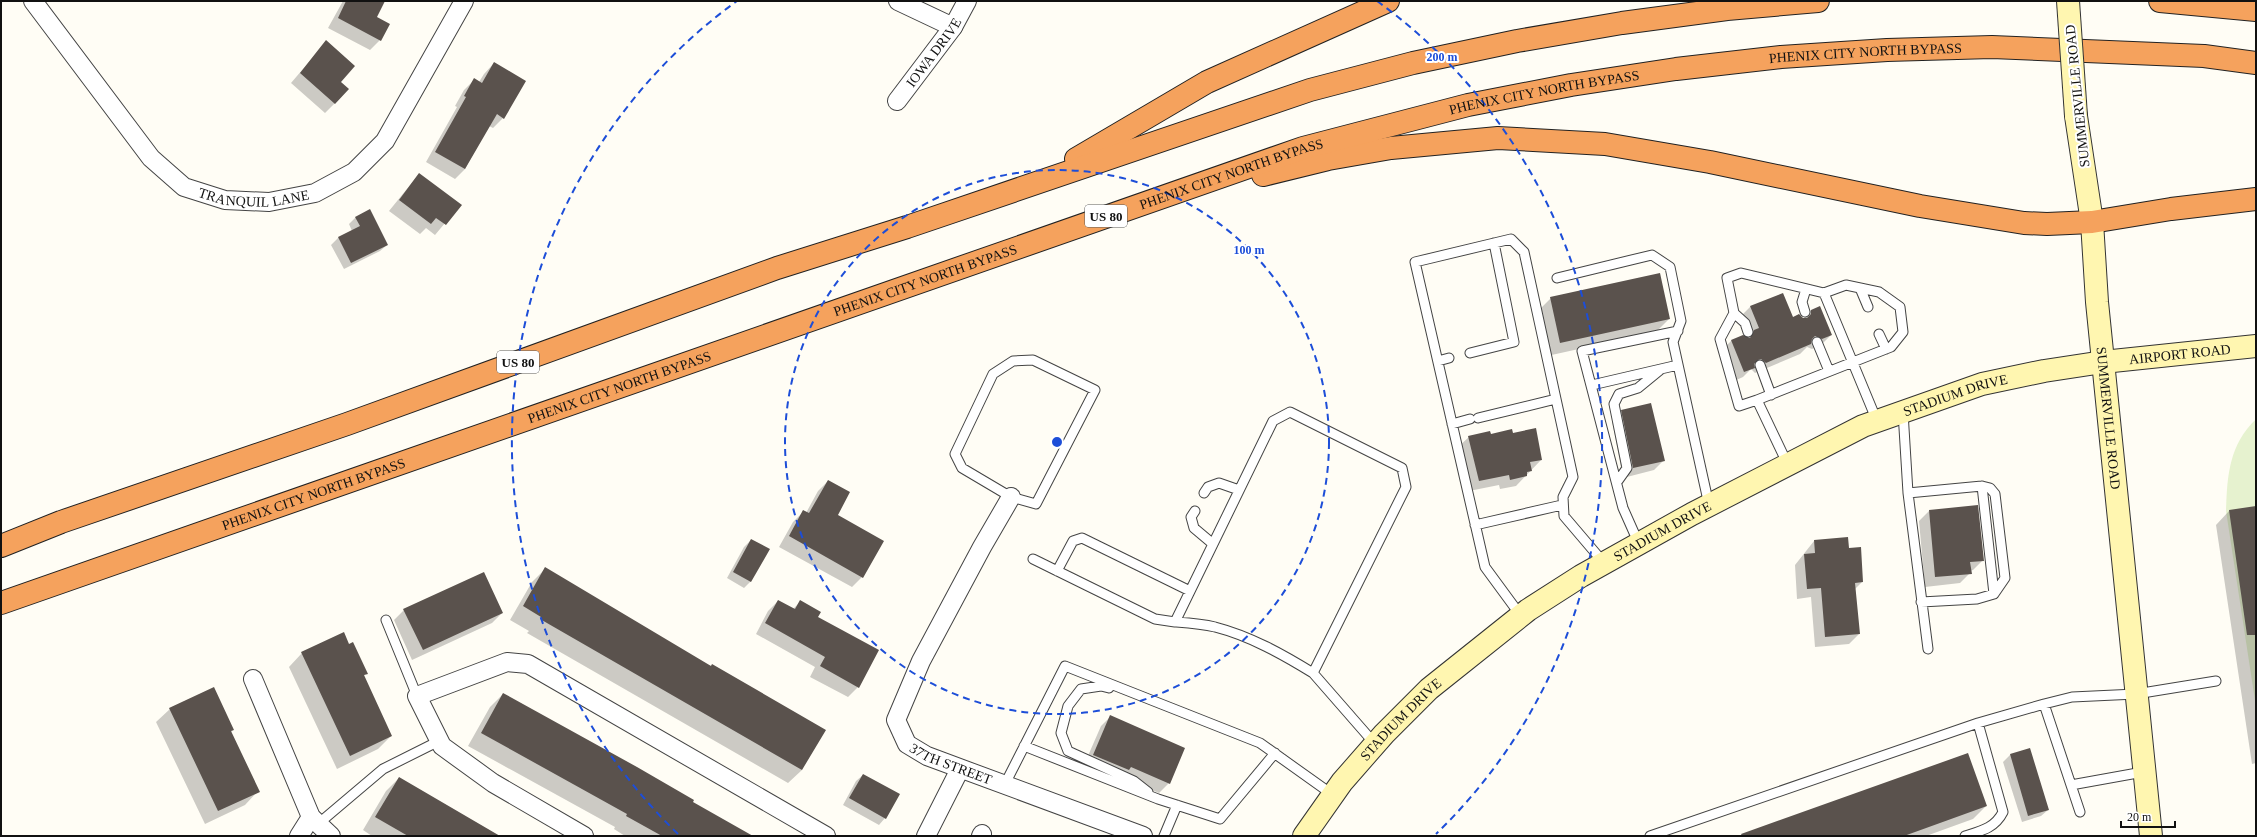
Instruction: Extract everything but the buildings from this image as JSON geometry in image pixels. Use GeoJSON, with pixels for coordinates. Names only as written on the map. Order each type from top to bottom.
{"type":"FeatureCollection","features":[{"type":"Feature","properties":{"kind":"highway"},"geometry":{"type":"LineString","coordinates":[[1036,182],[1207,82],[1388,1]]}},
{"type":"Feature","properties":{"kind":"highway","name":"US 80"},"geometry":{"type":"LineString","coordinates":[[1,546],[62,522],[347,424],[770,271],[1310,90],[1413,63],[1517,41],[1622,23],[1727,9],[1818,1]]}},
{"type":"Feature","properties":{"kind":"highway"},"geometry":{"type":"LineString","coordinates":[[2160,1],[2256,10]]}},
{"type":"Feature","properties":{"kind":"highway","name":"PHENIX CITY NORTH BYPASS"},"geometry":{"type":"LineString","coordinates":[[1,603],[1303,148],[1468,105],[1571,85],[1676,69],[1781,57],[1879,50],[1992,47],[2204,56],[2256,63]]}},
{"type":"Feature","properties":{"kind":"highway"},"geometry":{"type":"LineString","coordinates":[[1129,208],[1328,160],[1391,148],[1498,138],[1605,144],[1710,162],[1920,206],[2024,223],[2092,222],[2171,209],[2256,199]]}},
{"type":"Feature","properties":{"kind":"street","name":"TRANQUIL LANE"},"geometry":{"type":"LineString","coordinates":[[34,1],[151,158],[184,187],[225,200],[269,202],[315,193],[354,172],[385,141],[464,1]]}},
{"type":"Feature","properties":{"kind":"street"},"geometry":{"type":"LineString","coordinates":[[898,1],[953,27]]}},
{"type":"Feature","properties":{"kind":"street","name":"IOWA DRIVE"},"geometry":{"type":"LineString","coordinates":[[897,101],[953,27],[968,1]]}},
{"type":"Feature","properties":{"kind":"street","name":"SUMMERVILLE ROAD"},"geometry":{"type":"LineString","coordinates":[[2068,1],[2076,116],[2092,222],[2103,362],[2143,772],[2151,836]]}},
{"type":"Feature","properties":{"kind":"street","name":"AIRPORT ROAD"},"geometry":{"type":"LineString","coordinates":[[2103,362],[2256,346]]}},
{"type":"Feature","properties":{"kind":"street","name":"STADIUM DRIVE"},"geometry":{"type":"LineString","coordinates":[[1304,836],[1333,795],[1375,744],[1429,689],[1521,616],[1604,563],[1709,505],[1877,420],[1982,384],[2044,371],[2103,362]]}},
{"type":"Feature","properties":{"kind":"street","name":"37TH STREET"},"geometry":{"type":"LineString","coordinates":[[1011,497],[982,547],[922,661],[896,720],[907,744],[927,756],[1143,836]]}},
{"type":"Feature","properties":{"kind":"street"},"geometry":{"type":"LineString","coordinates":[[584,836],[493,783],[442,746],[417,696],[487,668],[507,662],[528,664],[826,836]]}},
{"type":"Feature","properties":{"kind":"street"},"geometry":{"type":"LineString","coordinates":[[253,678],[314,820],[331,836]]}},
{"type":"Feature","properties":{"kind":"street"},"geometry":{"type":"LineString","coordinates":[[926,836],[960,769]]}},
{"type":"Feature","properties":{"kind":"street"},"geometry":{"type":"LineString","coordinates":[[299,836],[314,820]]}},
{"type":"Feature","properties":{"kind":"lane"},"geometry":{"type":"LineString","coordinates":[[1521,616],[1486,567],[1415,262],[1511,240],[1524,252],[1574,477],[1563,497],[1562,505],[1564,516],[1604,563]]}},
{"type":"Feature","properties":{"kind":"lane"},"geometry":{"type":"LineString","coordinates":[[1470,353],[1514,342],[1494,243]]}},
{"type":"Feature","properties":{"kind":"lane"},"geometry":{"type":"LineString","coordinates":[[1557,278],[1652,256],[1670,267],[1681,321],[1674,342],[1709,505]]}},
{"type":"Feature","properties":{"kind":"lane"},"geometry":{"type":"LineString","coordinates":[[1734,314],[1720,339],[1739,406],[1771,395],[1891,347],[1903,332],[1900,307],[1879,292],[1846,285],[1824,293],[1742,273],[1727,278],[1734,314],[1745,323],[1748,332]]}},
{"type":"Feature","properties":{"kind":"lane"},"geometry":{"type":"LineString","coordinates":[[1860,288],[1868,307]]}},
{"type":"Feature","properties":{"kind":"lane"},"geometry":{"type":"LineString","coordinates":[[1806,289],[1802,302],[1806,312]]}},
{"type":"Feature","properties":{"kind":"lane"},"geometry":{"type":"LineString","coordinates":[[1824,293],[1877,420]]}},
{"type":"Feature","properties":{"kind":"lane"},"geometry":{"type":"LineString","coordinates":[[1639,544],[1623,508],[1582,351],[1678,331]]}},
{"type":"Feature","properties":{"kind":"lane"},"geometry":{"type":"LineString","coordinates":[[1879,334],[1886,349]]}},
{"type":"Feature","properties":{"kind":"lane"},"geometry":{"type":"LineString","coordinates":[[1817,342],[1829,371]]}},
{"type":"Feature","properties":{"kind":"lane"},"geometry":{"type":"LineString","coordinates":[[1438,360],[1449,358]]}},
{"type":"Feature","properties":{"kind":"lane"},"geometry":{"type":"LineString","coordinates":[[1033,360],[1095,390],[1036,504],[1011,497],[962,468],[955,454],[993,374],[1013,361],[1033,360]]}},
{"type":"Feature","properties":{"kind":"lane"},"geometry":{"type":"LineString","coordinates":[[1592,386],[1678,365]]}},
{"type":"Feature","properties":{"kind":"lane"},"geometry":{"type":"LineString","coordinates":[[1760,365],[1771,395]]}},
{"type":"Feature","properties":{"kind":"lane"},"geometry":{"type":"LineString","coordinates":[[1617,482],[1627,468],[1614,404],[1619,394],[1638,388],[1660,370]]}},
{"type":"Feature","properties":{"kind":"lane"},"geometry":{"type":"LineString","coordinates":[[1452,424],[1556,399]]}},
{"type":"Feature","properties":{"kind":"lane"},"geometry":{"type":"LineString","coordinates":[[1757,400],[1788,465]]}},
{"type":"Feature","properties":{"kind":"lane"},"geometry":{"type":"LineString","coordinates":[[1903,411],[1908,493],[1928,649]]}},
{"type":"Feature","properties":{"kind":"lane"},"geometry":{"type":"LineString","coordinates":[[1175,622],[1273,421],[1290,412],[1402,468],[1406,487],[1313,673]]}},
{"type":"Feature","properties":{"kind":"lane"},"geometry":{"type":"LineString","coordinates":[[1204,493],[1208,487],[1219,483],[1239,490]]}},
{"type":"Feature","properties":{"kind":"lane"},"geometry":{"type":"LineString","coordinates":[[1908,493],[1982,486],[1990,488],[1994,494],[2005,578],[1994,594],[1977,599],[1921,602]]}},
{"type":"Feature","properties":{"kind":"lane"},"geometry":{"type":"LineString","coordinates":[[1475,525],[1562,505]]}},
{"type":"Feature","properties":{"kind":"lane"},"geometry":{"type":"LineString","coordinates":[[1195,511],[1191,517],[1194,528],[1213,544]]}},
{"type":"Feature","properties":{"kind":"lane"},"geometry":{"type":"LineString","coordinates":[[1057,571],[1073,540],[1082,538],[1190,591]]}},
{"type":"Feature","properties":{"kind":"lane"},"geometry":{"type":"LineString","coordinates":[[1033,559],[1155,619],[1214,627],[1243,636],[1281,654],[1313,673],[1375,744]]}},
{"type":"Feature","properties":{"kind":"lane"},"geometry":{"type":"LineString","coordinates":[[386,620],[417,696]]}},
{"type":"Feature","properties":{"kind":"lane"},"geometry":{"type":"LineString","coordinates":[[1004,784],[1065,666],[1260,742],[1333,795]]}},
{"type":"Feature","properties":{"kind":"lane"},"geometry":{"type":"LineString","coordinates":[[1650,836],[1978,722],[2072,697],[2136,694],[2216,681]]}},
{"type":"Feature","properties":{"kind":"lane"},"geometry":{"type":"LineString","coordinates":[[1145,698],[1101,686],[1081,689],[1068,706],[1061,733],[1068,751],[1134,781],[1158,799]]}},
{"type":"Feature","properties":{"kind":"lane"},"geometry":{"type":"LineString","coordinates":[[2044,704],[2080,812]]}},
{"type":"Feature","properties":{"kind":"lane"},"geometry":{"type":"LineString","coordinates":[[1965,836],[1990,828],[1999,821],[2003,812],[1978,722]]}},
{"type":"Feature","properties":{"kind":"lane"},"geometry":{"type":"LineString","coordinates":[[314,820],[383,769],[439,741]]}},
{"type":"Feature","properties":{"kind":"lane"},"geometry":{"type":"LineString","coordinates":[[1024,746],[1158,799],[1220,819],[1275,753]]}},
{"type":"Feature","properties":{"kind":"lane"},"geometry":{"type":"LineString","coordinates":[[2071,785],[2143,772]]}},
{"type":"Feature","properties":{"kind":"lane"},"geometry":{"type":"LineString","coordinates":[[1164,836],[1177,805]]}},
{"type":"Feature","properties":{"kind":"green space"},"geometry":{"type":"Polygon","coordinates":[[[2256,419],[2256,707],[2226,511],[2227,486],[2231,462],[2240,439],[2256,419]]]}}]}
